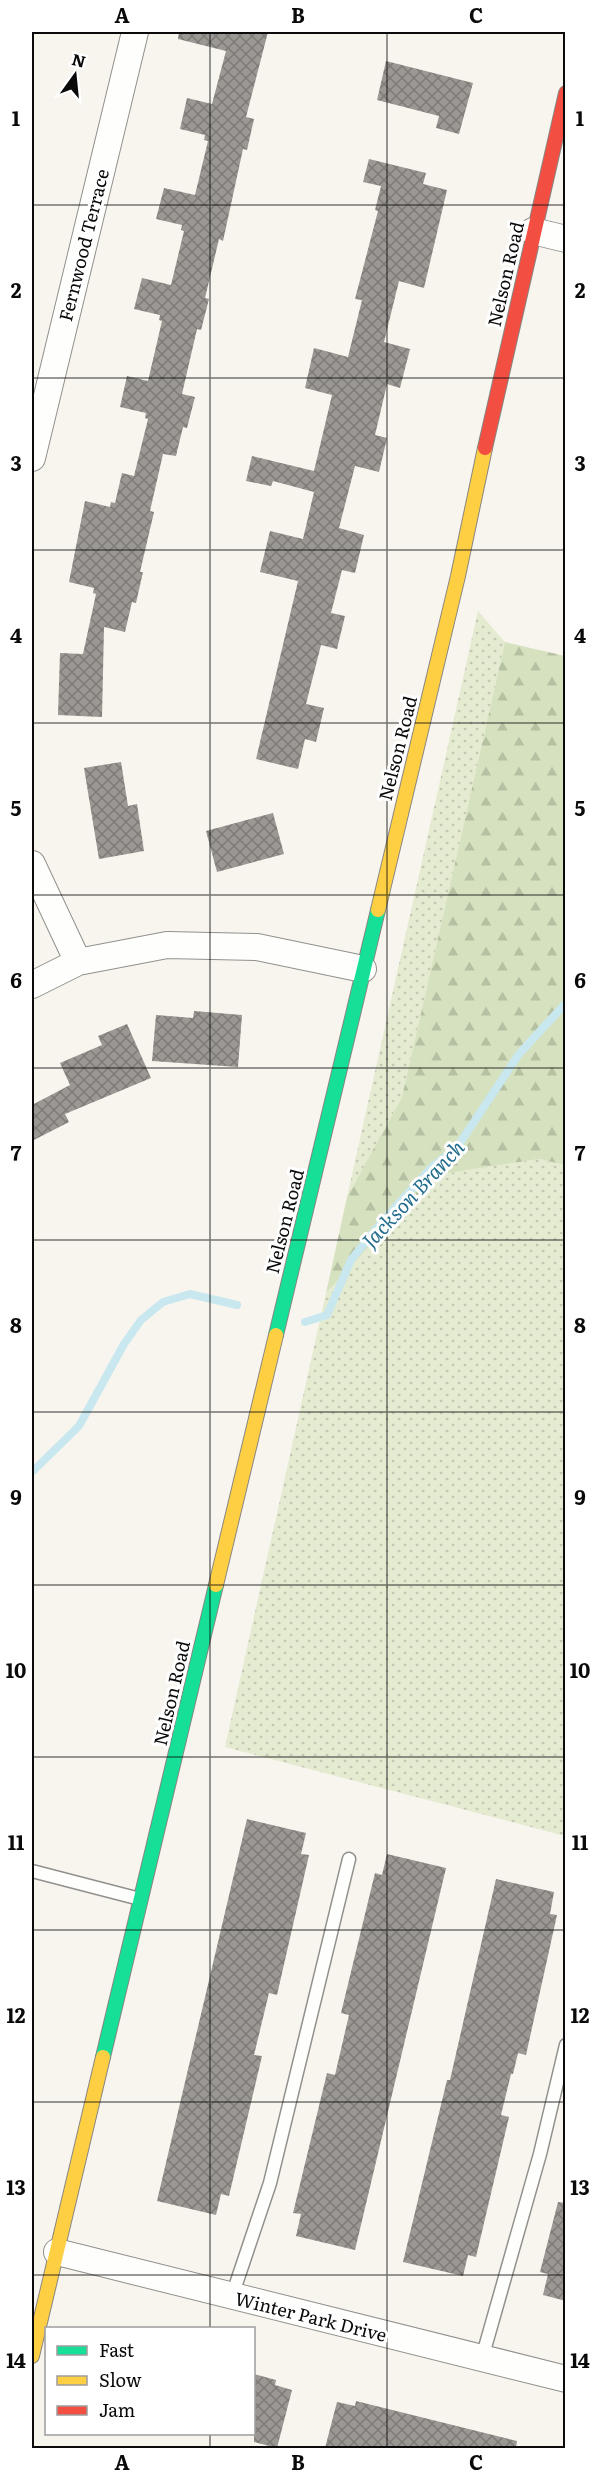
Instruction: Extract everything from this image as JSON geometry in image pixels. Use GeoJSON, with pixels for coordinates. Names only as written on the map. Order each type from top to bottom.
{"type":"FeatureCollection","features":[{"type":"Feature","properties":{"kind":"street","name":"Fernwood Terrace"},"geometry":{"type":"LineString","coordinates":[[32,458],[135,32]]}},
{"type":"Feature","properties":{"kind":"street","name":"Nelson Road"},"geometry":{"type":"LineString","coordinates":[[32,2356],[458,576],[533,231],[566,93]]}},
{"type":"Feature","properties":{"kind":"street"},"geometry":{"type":"LineString","coordinates":[[533,231],[566,239]]}},
{"type":"Feature","properties":{"kind":"street"},"geometry":{"type":"LineString","coordinates":[[32,864],[78,962]]}},
{"type":"Feature","properties":{"kind":"street"},"geometry":{"type":"LineString","coordinates":[[32,985],[78,962],[167,945],[257,947],[363,969]]}},
{"type":"Feature","properties":{"kind":"street","name":"Winter Park Drive"},"geometry":{"type":"LineString","coordinates":[[57,2252],[566,2379]]}},
{"type":"Feature","properties":{"kind":"lane"},"geometry":{"type":"LineString","coordinates":[[232,2296],[270,2183],[349,1859]]}},
{"type":"Feature","properties":{"kind":"lane"},"geometry":{"type":"LineString","coordinates":[[32,1871],[141,1900]]}},
{"type":"Feature","properties":{"kind":"lane"},"geometry":{"type":"LineString","coordinates":[[482,2358],[540,2154],[566,2045]]}},
{"type":"Feature","properties":{"kind":"green space"},"geometry":{"type":"Polygon","coordinates":[[[478,611],[505,642],[402,1097],[347,1197],[478,611]]]}},
{"type":"Feature","properties":{"kind":"green space"},"geometry":{"type":"Polygon","coordinates":[[[505,642],[565,656],[565,1165],[539,1159],[436,1175],[326,1293],[347,1197],[402,1097],[505,642]]]}},
{"type":"Feature","properties":{"kind":"green space"},"geometry":{"type":"Polygon","coordinates":[[[539,1159],[565,1165],[565,1836],[225,1747],[326,1293],[436,1175],[539,1159]]]}},
{"type":"Feature","properties":{"kind":"building"},"geometry":{"type":"Polygon","coordinates":[[[179,32],[268,32],[246,117],[254,119],[247,150],[243,149],[223,241],[219,239],[205,298],[209,299],[201,330],[197,329],[182,394],[195,397],[187,428],[183,427],[176,456],[163,454],[150,511],[154,512],[140,572],[143,572],[136,603],[132,602],[125,632],[104,627],[102,717],[58,715],[60,653],[83,654],[96,594],[93,593],[94,588],[69,582],[85,501],[110,507],[111,502],[115,503],[122,473],[134,476],[148,419],[145,418],[146,413],[120,407],[127,376],[148,381],[162,321],[159,320],[160,315],[134,309],[142,278],[171,285],[184,231],[181,230],[182,225],[156,219],[164,188],[195,195],[208,141],[204,140],[205,135],[180,129],[187,98],[212,104],[226,51],[178,39],[179,32]]]}},
{"type":"Feature","properties":{"kind":"building"},"geometry":{"type":"Polygon","coordinates":[[[386,61],[473,83],[459,134],[436,128],[439,116],[377,100],[386,61]]]}},
{"type":"Feature","properties":{"kind":"building"},"geometry":{"type":"Polygon","coordinates":[[[369,159],[426,173],[423,184],[447,190],[424,288],[399,281],[384,342],[410,349],[400,388],[387,384],[375,435],[387,438],[379,472],[355,466],[339,528],[364,535],[355,573],[342,570],[331,613],[345,616],[337,649],[321,645],[306,704],[324,708],[316,742],[305,739],[298,769],[256,759],[298,581],[260,572],[270,531],[303,539],[314,492],[273,481],[271,486],[246,481],[252,456],[314,471],[332,395],[305,388],[314,348],[348,357],[362,300],[355,299],[378,211],[375,210],[381,186],[363,182],[369,159]]]}},
{"type":"Feature","properties":{"kind":"building"},"geometry":{"type":"Polygon","coordinates":[[[121,762],[128,806],[137,804],[144,851],[99,859],[84,768],[121,762]]]}},
{"type":"Feature","properties":{"kind":"building"},"geometry":{"type":"Polygon","coordinates":[[[273,813],[284,854],[217,872],[206,831],[273,813]]]}},
{"type":"Feature","properties":{"kind":"building"},"geometry":{"type":"Polygon","coordinates":[[[194,1011],[242,1015],[238,1067],[152,1061],[156,1015],[193,1018],[194,1011]]]}},
{"type":"Feature","properties":{"kind":"building"},"geometry":{"type":"Polygon","coordinates":[[[127,1024],[151,1078],[65,1114],[69,1122],[32,1141],[32,1105],[70,1085],[60,1063],[102,1045],[98,1036],[127,1024]]]}},
{"type":"Feature","properties":{"kind":"building"},"geometry":{"type":"Polygon","coordinates":[[[247,1819],[306,1833],[301,1854],[309,1855],[277,1995],[269,1993],[254,2055],[262,2056],[229,2196],[221,2194],[216,2215],[157,2201],[247,1819]]]}},
{"type":"Feature","properties":{"kind":"building"},"geometry":{"type":"Polygon","coordinates":[[[387,1854],[446,1868],[355,2250],[296,2236],[301,2214],[293,2213],[327,2073],[335,2075],[349,2015],[341,2013],[375,1873],[382,1875],[387,1854]]]}},
{"type":"Feature","properties":{"kind":"building"},"geometry":{"type":"Polygon","coordinates":[[[496,1879],[554,1892],[550,1914],[557,1915],[526,2055],[518,2053],[501,2115],[509,2117],[476,2257],[468,2255],[463,2276],[403,2262],[447,2080],[450,2080],[496,1879]]]}},
{"type":"Feature","properties":{"kind":"building"},"geometry":{"type":"Polygon","coordinates":[[[558,2202],[566,2203],[566,2301],[543,2295],[548,2274],[540,2272],[558,2202]]]}},
{"type":"Feature","properties":{"kind":"building"},"geometry":{"type":"Polygon","coordinates":[[[255,2374],[276,2380],[275,2385],[292,2390],[277,2448],[254,2442],[255,2374]]]}},
{"type":"Feature","properties":{"kind":"building"},"geometry":{"type":"Polygon","coordinates":[[[356,2401],[517,2441],[516,2448],[325,2448],[337,2402],[355,2406],[356,2401]]]}},
{"type":"Feature","properties":{"kind":"waterway","name":"Jackson Branch"},"geometry":{"type":"LineString","coordinates":[[305,1322],[327,1315],[351,1260],[380,1224],[433,1166],[456,1149],[519,1054],[566,1003]]}},
{"type":"Feature","properties":{"kind":"waterway","name":"Jackson Branch"},"geometry":{"type":"LineString","coordinates":[[32,1472],[79,1426],[124,1344],[141,1320],[163,1302],[190,1294],[237,1305]]}},
{"type":"Feature","properties":{"kind":"traffic: fast"},"geometry":{"type":"LineString","coordinates":[[276,1335],[378,910]]}},
{"type":"Feature","properties":{"kind":"traffic: fast"},"geometry":{"type":"LineString","coordinates":[[103,2057],[216,1585]]}},
{"type":"Feature","properties":{"kind":"traffic: slow"},"geometry":{"type":"LineString","coordinates":[[378,910],[458,576],[485,448]]}},
{"type":"Feature","properties":{"kind":"traffic: slow"},"geometry":{"type":"LineString","coordinates":[[216,1585],[276,1335]]}},
{"type":"Feature","properties":{"kind":"traffic: slow"},"geometry":{"type":"LineString","coordinates":[[32,2356],[103,2057]]}},
{"type":"Feature","properties":{"kind":"traffic: jam"},"geometry":{"type":"LineString","coordinates":[[485,448],[566,93]]}}]}
